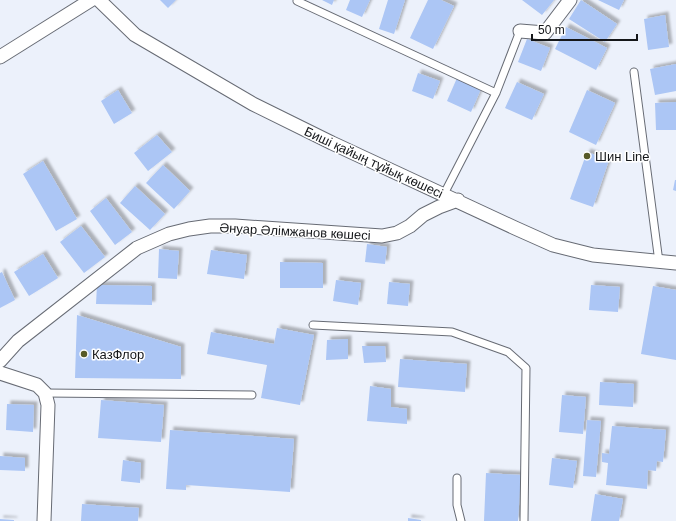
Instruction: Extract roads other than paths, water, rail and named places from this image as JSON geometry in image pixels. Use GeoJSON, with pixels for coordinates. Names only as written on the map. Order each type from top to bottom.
{"type":"FeatureCollection","features":[{"type":"Feature","properties":{"kind":"street"},"geometry":{"type":"LineString","coordinates":[[0,57],[91,0]]}},
{"type":"Feature","properties":{"kind":"street","name":"Биші қайың тұйық көшесі"},"geometry":{"type":"LineString","coordinates":[[98,0],[135,35],[253,104],[332,143],[553,245],[593,255],[676,263]]}},
{"type":"Feature","properties":{"kind":"street"},"geometry":{"type":"LineString","coordinates":[[520,31],[545,33],[570,0]]}},
{"type":"Feature","properties":{"kind":"street","name":"Әнуар Әлімжанов көшесі"},"geometry":{"type":"LineString","coordinates":[[0,361],[18,340],[137,248],[169,234],[188,229],[210,226],[235,226],[382,236],[397,233],[410,226],[423,215],[458,200]]}},
{"type":"Feature","properties":{"kind":"street"},"geometry":{"type":"LineString","coordinates":[[0,373],[37,385],[45,393],[48,405],[44,521]]}},
{"type":"Feature","properties":{"kind":"lane"},"geometry":{"type":"LineString","coordinates":[[297,1],[496,93]]}},
{"type":"Feature","properties":{"kind":"lane"},"geometry":{"type":"LineString","coordinates":[[444,194],[496,93],[520,31]]}},
{"type":"Feature","properties":{"kind":"lane"},"geometry":{"type":"LineString","coordinates":[[634,72],[659,262]]}},
{"type":"Feature","properties":{"kind":"lane"},"geometry":{"type":"LineString","coordinates":[[313,325],[452,332],[508,352],[526,368],[524,521]]}},
{"type":"Feature","properties":{"kind":"lane"},"geometry":{"type":"LineString","coordinates":[[45,393],[252,395]]}},
{"type":"Feature","properties":{"kind":"lane"},"geometry":{"type":"LineString","coordinates":[[457,478],[457,505],[461,521]]}},
{"type":"Feature","properties":{"kind":"place","name":"Шин Line"},"geometry":{"type":"Point","coordinates":[587,156]}},
{"type":"Feature","properties":{"kind":"place","name":"КазФлор"},"geometry":{"type":"Point","coordinates":[84,354]}}]}
